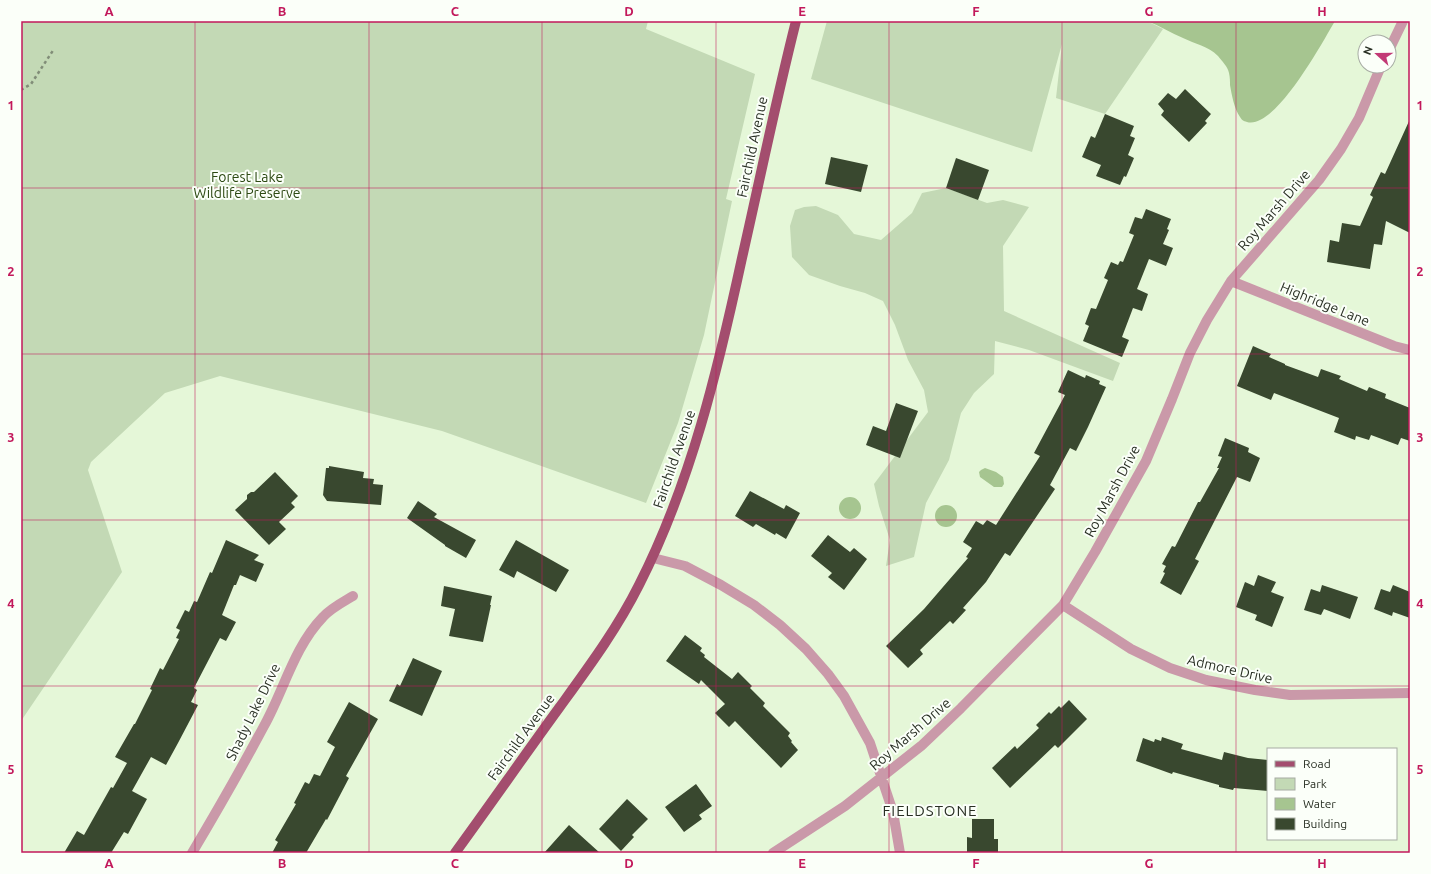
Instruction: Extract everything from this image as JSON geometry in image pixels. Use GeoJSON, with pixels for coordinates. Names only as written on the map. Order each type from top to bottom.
{"type":"FeatureCollection","features":[{"type":"Feature","properties":{"kind":"main road","name":"Fairchild Avenue"},"geometry":{"type":"LineString","coordinates":[[455,853],[607,641],[638,588],[653,558],[690,458],[724,343],[778,94],[796,21]]}},
{"type":"Feature","properties":{"kind":"street"},"geometry":{"type":"LineString","coordinates":[[1397,34],[1403,21]]}},
{"type":"Feature","properties":{"kind":"street","name":"Roy Marsh Drive"},"geometry":{"type":"LineString","coordinates":[[773,853],[845,806],[921,746],[961,708],[1062,605],[1095,552],[1146,461],[1190,353],[1207,320],[1231,281],[1319,180],[1341,149],[1359,118],[1378,74]]}},
{"type":"Feature","properties":{"kind":"street","name":"Highridge Lane"},"geometry":{"type":"LineString","coordinates":[[1231,281],[1394,346],[1410,350]]}},
{"type":"Feature","properties":{"kind":"street"},"geometry":{"type":"LineString","coordinates":[[653,558],[685,566],[754,605],[780,625],[806,649],[828,674],[844,696],[870,743],[893,812],[900,853]]}},
{"type":"Feature","properties":{"kind":"street","name":"Shady Lake Drive"},"geometry":{"type":"LineString","coordinates":[[192,853],[245,763],[268,720],[289,672],[309,633],[324,616],[353,596]]}},
{"type":"Feature","properties":{"kind":"street","name":"Admore Drive"},"geometry":{"type":"LineString","coordinates":[[1062,605],[1131,648],[1170,668],[1206,680],[1255,690],[1290,695],[1410,693]]}},
{"type":"Feature","properties":{"kind":"path"},"geometry":{"type":"LineString","coordinates":[[21,90],[31,84],[54,49]]}},
{"type":"Feature","properties":{"kind":"green space","name":"Forest Lake Wildlife Preserve"},"geometry":{"type":"Polygon","coordinates":[[[21,21],[648,21],[646,29],[755,74],[726,199],[732,201],[704,335],[678,423],[646,503],[442,431],[220,376],[165,393],[91,462],[88,470],[122,572],[21,721],[21,21]]]}},
{"type":"Feature","properties":{"kind":"green space"},"geometry":{"type":"Polygon","coordinates":[[[827,21],[1147,21],[1163,29],[1105,114],[1056,98],[1062,44],[1032,152],[811,79],[827,21]]]}},
{"type":"Feature","properties":{"kind":"green space"},"geometry":{"type":"Polygon","coordinates":[[[946,188],[987,203],[1003,200],[1029,207],[1003,246],[1004,311],[1120,363],[1113,381],[1029,350],[995,341],[994,374],[974,393],[961,413],[949,460],[926,503],[914,557],[886,566],[890,540],[879,506],[874,484],[928,412],[924,390],[908,360],[895,325],[883,301],[865,293],[809,275],[792,257],[790,226],[795,210],[804,207],[816,206],[838,215],[854,234],[881,240],[912,213],[922,193],[946,188]]]}},
{"type":"Feature","properties":{"kind":"water"},"geometry":{"type":"Polygon","coordinates":[[[1147,21],[1335,21],[1309,65],[1284,99],[1271,113],[1258,121],[1247,122],[1241,119],[1236,110],[1230,85],[1230,76],[1225,64],[1218,56],[1206,47],[1147,21]]]}},
{"type":"Feature","properties":{"kind":"water"},"geometry":{"type":"Polygon","coordinates":[[[985,468],[996,472],[1003,477],[1004,484],[1002,487],[994,487],[980,477],[979,472],[985,468]]]}},
{"type":"Feature","properties":{"kind":"water"},"geometry":{"type":"Polygon","coordinates":[[[850,497],[858,500],[861,508],[858,516],[850,519],[842,516],[839,508],[842,500],[850,497]]]}},
{"type":"Feature","properties":{"kind":"water"},"geometry":{"type":"Polygon","coordinates":[[[946,505],[954,508],[957,516],[954,524],[946,527],[938,524],[935,516],[938,508],[946,505]]]}},
{"type":"Feature","properties":{"kind":"building"},"geometry":{"type":"Polygon","coordinates":[[[1185,89],[1211,114],[1205,121],[1207,123],[1189,142],[1161,115],[1164,111],[1158,104],[1168,93],[1176,99],[1185,89]]]}},
{"type":"Feature","properties":{"kind":"building"},"geometry":{"type":"Polygon","coordinates":[[[1105,114],[1134,126],[1130,136],[1135,138],[1128,155],[1134,158],[1126,177],[1124,176],[1120,185],[1096,176],[1101,165],[1082,157],[1091,136],[1095,138],[1105,114]]]}},
{"type":"Feature","properties":{"kind":"building"},"geometry":{"type":"Polygon","coordinates":[[[1410,119],[1410,233],[1386,221],[1382,245],[1374,244],[1370,269],[1327,262],[1330,240],[1339,242],[1342,223],[1360,226],[1373,197],[1370,195],[1381,172],[1385,174],[1410,119]]]}},
{"type":"Feature","properties":{"kind":"building"},"geometry":{"type":"Polygon","coordinates":[[[831,157],[868,165],[861,192],[825,184],[831,157]]]}},
{"type":"Feature","properties":{"kind":"building"},"geometry":{"type":"Polygon","coordinates":[[[956,158],[989,170],[978,200],[946,188],[956,158]]]}},
{"type":"Feature","properties":{"kind":"building"},"geometry":{"type":"Polygon","coordinates":[[[1146,209],[1171,219],[1167,229],[1169,230],[1163,244],[1173,248],[1166,266],[1149,259],[1137,289],[1148,294],[1142,311],[1133,308],[1122,337],[1129,340],[1122,357],[1083,341],[1089,326],[1085,324],[1091,308],[1096,309],[1108,280],[1104,278],[1111,262],[1118,265],[1120,261],[1123,262],[1134,235],[1129,233],[1135,217],[1142,219],[1146,209]]]}},
{"type":"Feature","properties":{"kind":"building"},"geometry":{"type":"Polygon","coordinates":[[[1253,346],[1271,354],[1269,357],[1285,365],[1318,377],[1321,369],[1341,376],[1339,379],[1367,391],[1369,387],[1386,394],[1385,398],[1410,408],[1410,441],[1401,438],[1398,445],[1371,435],[1369,440],[1356,436],[1355,440],[1334,432],[1339,418],[1274,393],[1271,400],[1237,386],[1253,346]]]}},
{"type":"Feature","properties":{"kind":"building"},"geometry":{"type":"Polygon","coordinates":[[[1068,370],[1085,378],[1086,375],[1100,381],[1099,384],[1106,387],[1076,451],[1070,448],[1050,485],[1055,489],[1010,556],[1005,553],[986,582],[963,608],[966,610],[953,624],[950,621],[920,650],[923,654],[908,668],[886,646],[924,609],[968,558],[966,557],[972,548],[963,542],[976,521],[983,525],[987,520],[996,525],[1040,456],[1034,453],[1065,395],[1058,392],[1068,370]]]}},
{"type":"Feature","properties":{"kind":"building"},"geometry":{"type":"Polygon","coordinates":[[[896,403],[918,411],[900,458],[866,445],[873,426],[886,431],[896,403]]]}},
{"type":"Feature","properties":{"kind":"building"},"geometry":{"type":"Polygon","coordinates":[[[1225,438],[1249,448],[1248,452],[1260,458],[1250,482],[1237,477],[1195,559],[1199,561],[1181,595],[1160,583],[1165,573],[1163,572],[1166,566],[1162,564],[1172,546],[1175,547],[1198,502],[1200,502],[1219,468],[1217,468],[1222,457],[1218,456],[1225,438]]]}},
{"type":"Feature","properties":{"kind":"building"},"geometry":{"type":"Polygon","coordinates":[[[329,466],[364,472],[363,478],[374,479],[373,484],[383,485],[381,505],[327,501],[323,495],[326,468],[329,468],[329,466]]]}},
{"type":"Feature","properties":{"kind":"building"},"geometry":{"type":"Polygon","coordinates":[[[275,472],[298,496],[291,503],[295,507],[279,522],[286,529],[269,545],[235,510],[247,499],[247,495],[254,492],[275,472]]]}},
{"type":"Feature","properties":{"kind":"building"},"geometry":{"type":"Polygon","coordinates":[[[750,491],[784,509],[786,505],[800,513],[786,539],[776,533],[775,535],[756,524],[753,527],[735,516],[750,491]]]}},
{"type":"Feature","properties":{"kind":"building"},"geometry":{"type":"Polygon","coordinates":[[[418,501],[437,514],[434,517],[476,540],[466,558],[445,546],[407,518],[418,501]]]}},
{"type":"Feature","properties":{"kind":"building"},"geometry":{"type":"Polygon","coordinates":[[[828,535],[850,552],[854,548],[867,559],[844,590],[828,577],[832,573],[811,556],[828,535]]]}},
{"type":"Feature","properties":{"kind":"building"},"geometry":{"type":"Polygon","coordinates":[[[226,540],[259,555],[254,560],[264,564],[256,582],[240,575],[236,585],[234,585],[222,615],[236,622],[226,641],[220,638],[194,688],[197,690],[191,702],[198,705],[166,765],[151,757],[132,791],[147,799],[128,834],[124,832],[111,853],[64,853],[77,831],[84,835],[111,787],[113,788],[127,763],[115,757],[135,724],[152,690],[150,689],[160,668],[163,670],[179,639],[176,638],[180,630],[176,628],[185,610],[189,612],[194,601],[197,602],[210,572],[212,573],[226,540]]]}},
{"type":"Feature","properties":{"kind":"building"},"geometry":{"type":"Polygon","coordinates":[[[516,540],[569,570],[556,592],[517,571],[514,578],[499,570],[516,540]]]}},
{"type":"Feature","properties":{"kind":"building"},"geometry":{"type":"Polygon","coordinates":[[[1258,575],[1276,582],[1271,592],[1284,597],[1272,627],[1255,620],[1257,615],[1236,607],[1245,582],[1254,586],[1258,575]]]}},
{"type":"Feature","properties":{"kind":"building"},"geometry":{"type":"Polygon","coordinates":[[[1322,585],[1358,597],[1350,619],[1324,609],[1321,615],[1304,610],[1311,589],[1320,592],[1322,585]]]}},
{"type":"Feature","properties":{"kind":"building"},"geometry":{"type":"Polygon","coordinates":[[[1393,585],[1410,592],[1410,618],[1393,612],[1392,616],[1374,609],[1381,589],[1390,592],[1393,585]]]}},
{"type":"Feature","properties":{"kind":"building"},"geometry":{"type":"Polygon","coordinates":[[[444,586],[492,596],[483,642],[449,636],[455,609],[441,606],[444,586]]]}},
{"type":"Feature","properties":{"kind":"building"},"geometry":{"type":"Polygon","coordinates":[[[685,635],[702,648],[700,651],[705,655],[704,657],[732,679],[738,672],[752,686],[750,688],[765,703],[763,706],[790,733],[788,736],[798,750],[781,768],[735,721],[729,727],[715,713],[725,704],[701,680],[699,684],[666,661],[685,635]]]}},
{"type":"Feature","properties":{"kind":"building"},"geometry":{"type":"Polygon","coordinates":[[[413,658],[442,671],[422,716],[389,701],[397,684],[400,686],[413,658]]]}},
{"type":"Feature","properties":{"kind":"building"},"geometry":{"type":"Polygon","coordinates":[[[1069,700],[1087,719],[1058,748],[1055,745],[1010,788],[992,768],[1015,746],[1017,749],[1039,728],[1036,725],[1049,712],[1051,714],[1059,706],[1061,708],[1069,700]]]}},
{"type":"Feature","properties":{"kind":"building"},"geometry":{"type":"Polygon","coordinates":[[[349,702],[378,719],[346,776],[349,778],[327,820],[326,819],[306,853],[272,853],[278,842],[275,840],[296,804],[294,803],[305,782],[309,784],[314,774],[320,776],[335,747],[327,742],[349,702]]]}},
{"type":"Feature","properties":{"kind":"building"},"geometry":{"type":"Polygon","coordinates":[[[1162,737],[1183,744],[1181,749],[1222,760],[1224,752],[1248,758],[1267,760],[1267,791],[1234,788],[1233,790],[1219,787],[1219,785],[1173,772],[1172,774],[1136,761],[1143,738],[1154,742],[1155,739],[1161,741],[1162,737]]]}},
{"type":"Feature","properties":{"kind":"building"},"geometry":{"type":"Polygon","coordinates":[[[696,784],[712,806],[699,815],[702,819],[684,832],[665,807],[696,784]]]}},
{"type":"Feature","properties":{"kind":"building"},"geometry":{"type":"Polygon","coordinates":[[[627,799],[648,819],[632,835],[634,837],[621,851],[599,829],[627,799]]]}},
{"type":"Feature","properties":{"kind":"building"},"geometry":{"type":"Polygon","coordinates":[[[972,819],[994,819],[994,839],[998,839],[998,853],[967,853],[967,837],[972,838],[972,819]]]}},
{"type":"Feature","properties":{"kind":"building"},"geometry":{"type":"Polygon","coordinates":[[[569,825],[600,853],[544,853],[569,825]]]}},
{"type":"Feature","properties":{"kind":"district","name":"FIELDSTONE"},"geometry":{"type":"Point","coordinates":[930,810]}}]}
